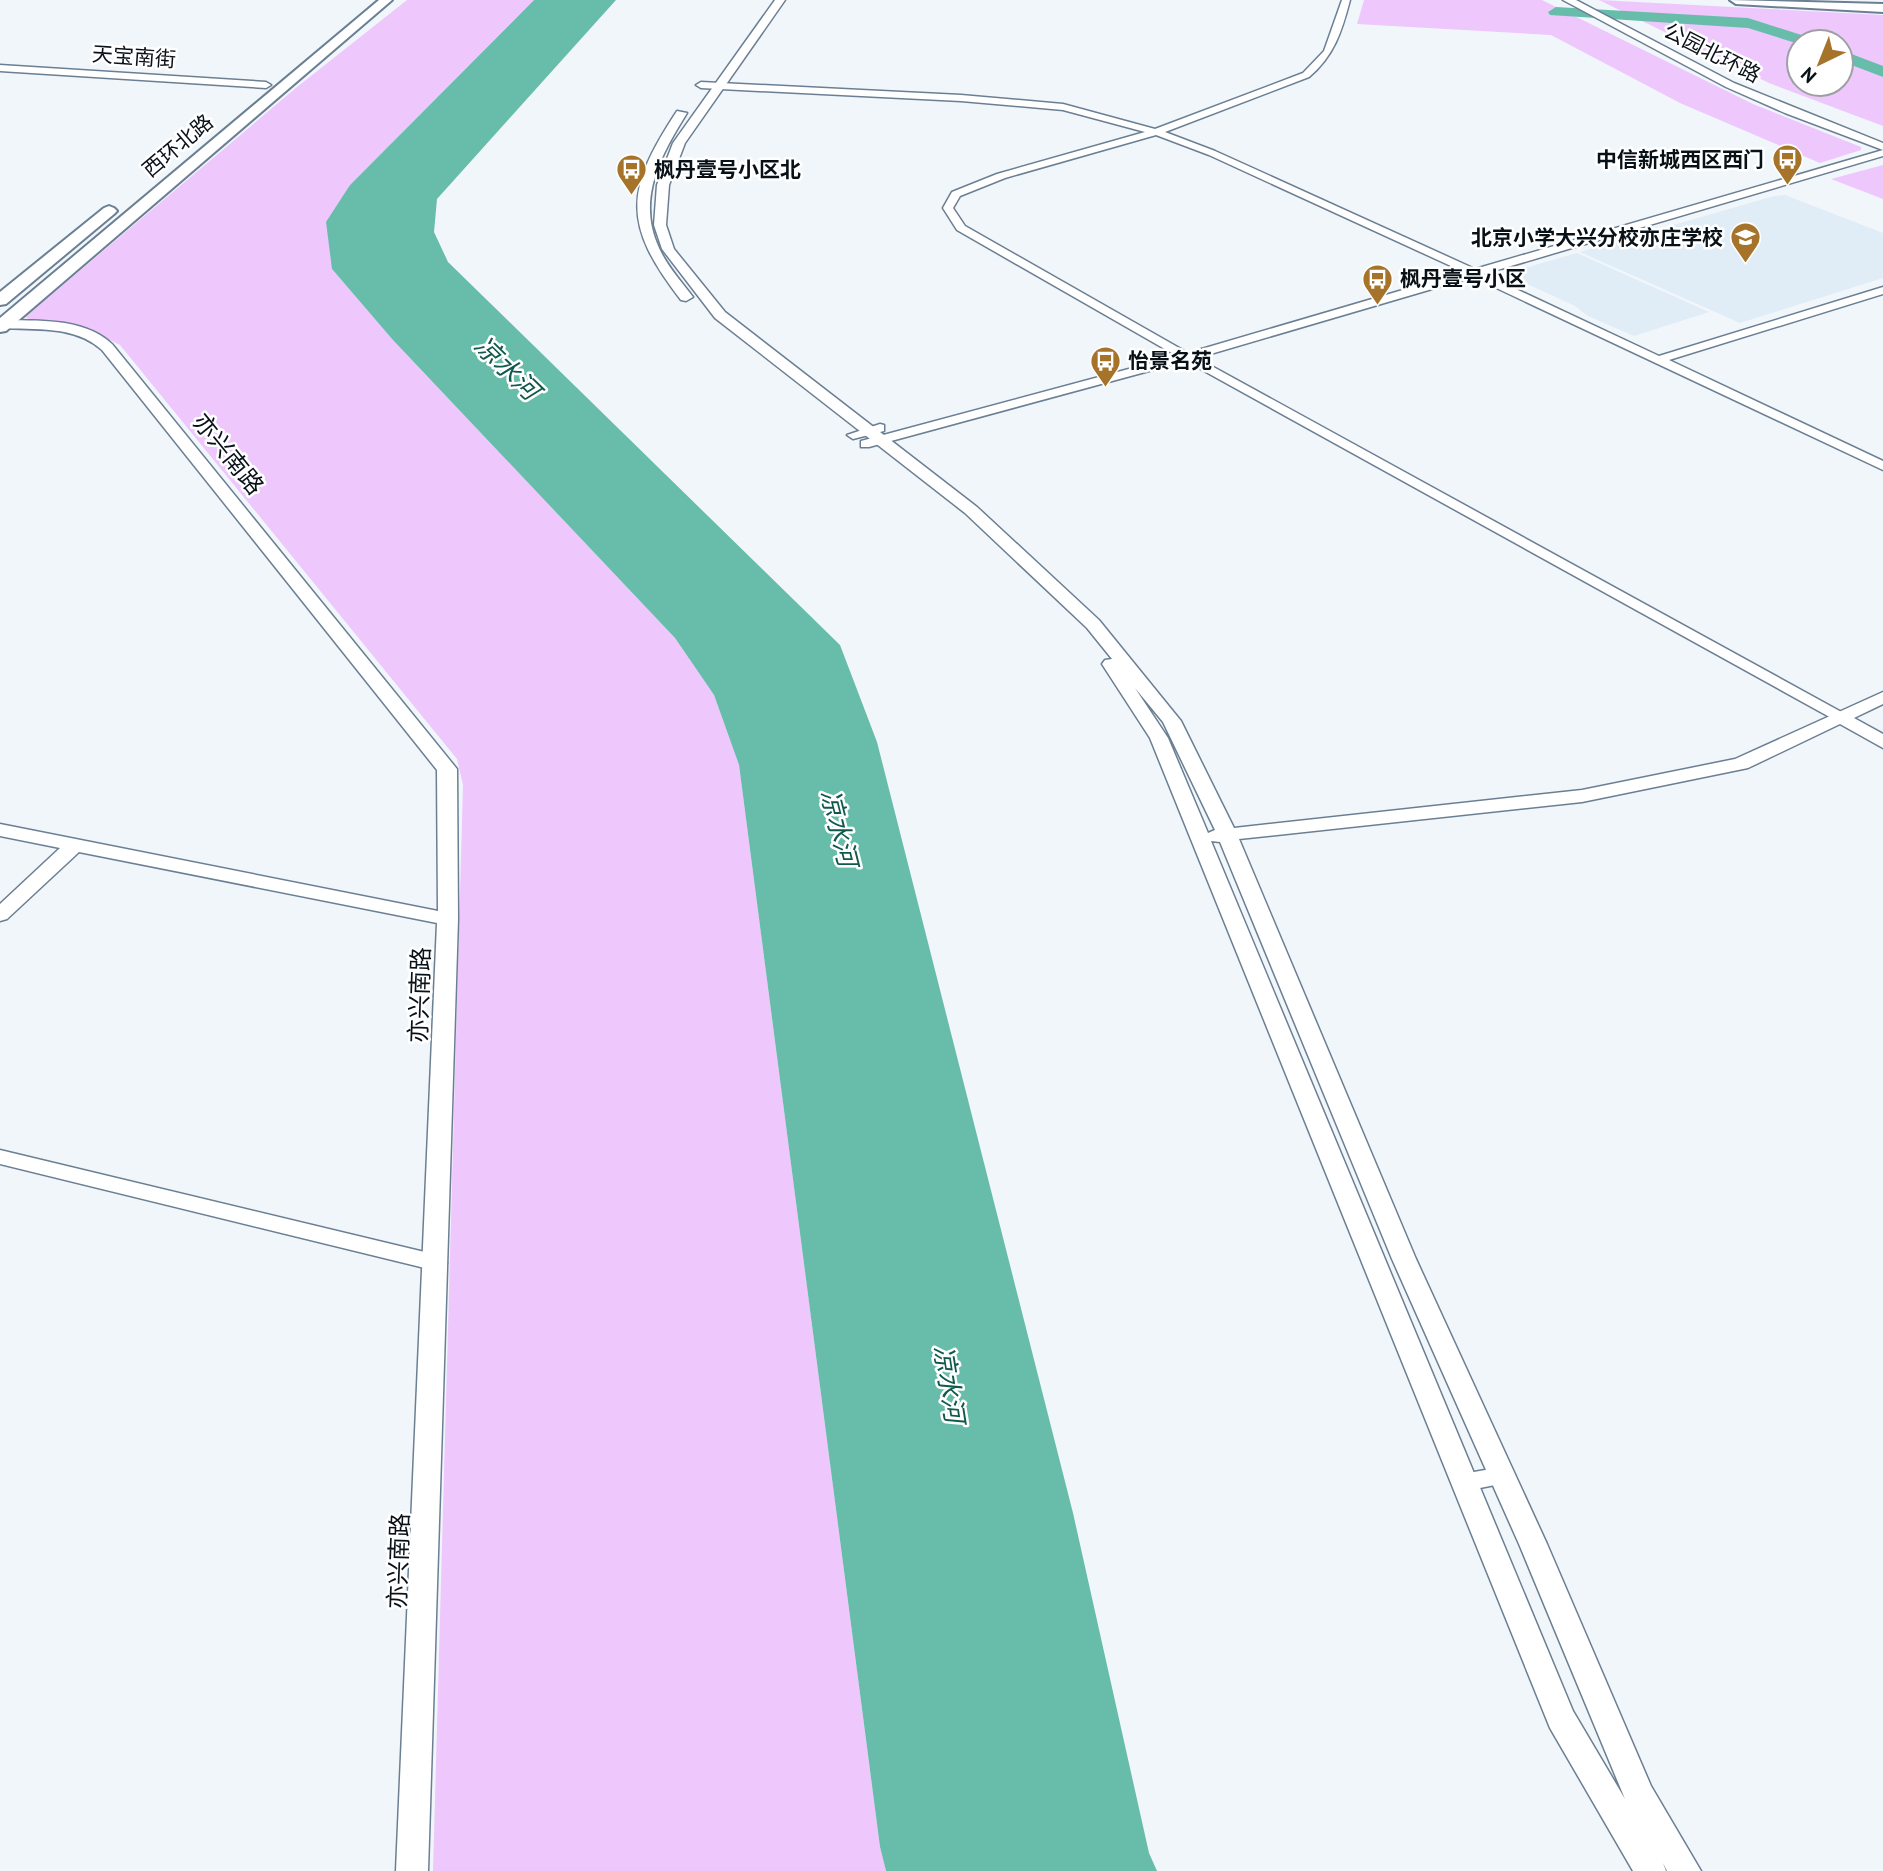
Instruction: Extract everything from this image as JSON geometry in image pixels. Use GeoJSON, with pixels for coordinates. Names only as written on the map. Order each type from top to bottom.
{"type":"FeatureCollection","features":[{"type":"Feature","properties":{"kind":"main road","name":"西环北路"},"geometry":{"type":"LineString","coordinates":[[181,154],[368,0]]}},
{"type":"Feature","properties":{"kind":"main road","name":"西环北路"},"geometry":{"type":"LineString","coordinates":[[1,325],[386,0]]}},
{"type":"Feature","properties":{"kind":"main road"},"geometry":{"type":"LineString","coordinates":[[1736,0],[1883,5]]}},
{"type":"Feature","properties":{"kind":"main road"},"geometry":{"type":"LineString","coordinates":[[1829,0],[1883,5]]}},
{"type":"Feature","properties":{"kind":"main road"},"geometry":{"type":"LineString","coordinates":[[0,300],[117,205]]}},
{"type":"Feature","properties":{"kind":"street"},"geometry":{"type":"LineString","coordinates":[[780,0],[679,143],[666,174],[660,225],[668,249],[720,315],[1042,586],[1094,638],[1159,738],[1562,1717],[1650,1871]]}},
{"type":"Feature","properties":{"kind":"street"},"geometry":{"type":"LineString","coordinates":[[1346,0],[1333,47],[1321,64],[1307,75],[1156,132],[1001,176],[956,194],[948,208],[961,228],[1883,741]]}},
{"type":"Feature","properties":{"kind":"street","name":"公园北环路"},"geometry":{"type":"LineString","coordinates":[[1576,2],[1595,6],[1803,107],[1883,137]]}},
{"type":"Feature","properties":{"kind":"street","name":"公园北环路"},"geometry":{"type":"LineString","coordinates":[[1576,2],[1730,85],[1883,147]]}},
{"type":"Feature","properties":{"kind":"street"},"geometry":{"type":"LineString","coordinates":[[743,27],[662,144],[649,171],[642,207],[648,243],[662,268],[705,316],[858,432],[971,510],[1093,624],[1172,721],[1227,835],[1404,1259],[1502,1476],[1639,1795],[1685,1871]]}},
{"type":"Feature","properties":{"kind":"street","name":"天宝南街"},"geometry":{"type":"LineString","coordinates":[[0,68],[266,85]]}},
{"type":"Feature","properties":{"kind":"street"},"geometry":{"type":"LineString","coordinates":[[701,85],[961,98],[1063,107],[1156,132],[1212,153],[1469,271],[1883,466]]}},
{"type":"Feature","properties":{"kind":"street"},"geometry":{"type":"LineString","coordinates":[[858,432],[1469,271],[1883,153]]}},
{"type":"Feature","properties":{"kind":"street"},"geometry":{"type":"LineString","coordinates":[[858,432],[1187,356],[1469,271]]}},
{"type":"Feature","properties":{"kind":"street"},"geometry":{"type":"LineString","coordinates":[[1658,360],[1883,290]]}},
{"type":"Feature","properties":{"kind":"street","name":"亦兴南路"},"geometry":{"type":"LineString","coordinates":[[1,325],[52,327],[79,332],[99,341],[127,370],[447,769],[448,919],[412,1871]]}},
{"type":"Feature","properties":{"kind":"street"},"geometry":{"type":"LineString","coordinates":[[1200,838],[1582,796],[1741,764],[1883,697]]}},
{"type":"Feature","properties":{"kind":"street"},"geometry":{"type":"LineString","coordinates":[[0,830],[448,919]]}},
{"type":"Feature","properties":{"kind":"street"},"geometry":{"type":"LineString","coordinates":[[0,915],[75,845]]}},
{"type":"Feature","properties":{"kind":"street"},"geometry":{"type":"LineString","coordinates":[[0,1157],[437,1263]]}},
{"type":"Feature","properties":{"kind":"street"},"geometry":{"type":"LineString","coordinates":[[1465,1482],[1502,1476]]}},
{"type":"Feature","properties":{"kind":"shaded area"},"geometry":{"type":"Polygon","coordinates":[[[407,0],[534,0],[350,185],[332,269],[392,339],[675,638],[714,695],[739,765],[880,1847],[886,1871],[433,1871],[463,785],[457,759],[120,345],[88,329],[25,317],[297,87],[407,0]]]}},
{"type":"Feature","properties":{"kind":"shaded area"},"geometry":{"type":"Polygon","coordinates":[[[1364,0],[1542,0],[1753,104],[1861,147],[1861,150],[1820,163],[1680,103],[1551,35],[1357,24],[1364,0]]]}},
{"type":"Feature","properties":{"kind":"shaded area"},"geometry":{"type":"Polygon","coordinates":[[[1599,0],[1883,15],[1883,126],[1809,98],[1855,98],[1855,28],[1785,28],[1785,89],[1599,0]]]}},
{"type":"Feature","properties":{"kind":"shaded area"},"geometry":{"type":"Polygon","coordinates":[[[1883,165],[1883,199],[1831,179],[1883,165]]]}},
{"type":"Feature","properties":{"kind":"shaded area","name":"北京小学大兴分校亦庄学校"},"geometry":{"type":"Polygon","coordinates":[[[1785,195],[1883,233],[1883,278],[1740,323],[1580,252],[1774,196],[1785,195]]]}},
{"type":"Feature","properties":{"kind":"shaded area"},"geometry":{"type":"Polygon","coordinates":[[[1577,253],[1709,312],[1634,336],[1588,316],[1575,306],[1521,281],[1521,269],[1577,253]]]}},
{"type":"Feature","properties":{"kind":"water","name":"凉水河"},"geometry":{"type":"Polygon","coordinates":[[[534,0],[616,0],[437,199],[434,232],[448,262],[840,645],[877,742],[1073,1513],[1149,1853],[1157,1871],[886,1871],[880,1847],[739,765],[714,695],[675,638],[392,339],[332,269],[326,222],[350,185],[534,0]]]}},
{"type":"Feature","properties":{"kind":"waterway"},"geometry":{"type":"LineString","coordinates":[[1556,12],[1748,23],[1785,33]]}},
{"type":"Feature","properties":{"kind":"waterway"},"geometry":{"type":"LineString","coordinates":[[1855,61],[1883,72]]}},
{"type":"Feature","properties":{"kind":"place","name":"中信新城西区西门"},"geometry":{"type":"Point","coordinates":[1787,187]}},
{"type":"Feature","properties":{"kind":"place","name":"枫丹壹号小区北"},"geometry":{"type":"Point","coordinates":[631,197]}},
{"type":"Feature","properties":{"kind":"place","name":"北京小学大兴分校亦庄学校"},"geometry":{"type":"Point","coordinates":[1746,265]}},
{"type":"Feature","properties":{"kind":"place","name":"枫丹壹号小区"},"geometry":{"type":"Point","coordinates":[1377,306]}},
{"type":"Feature","properties":{"kind":"place","name":"怡景名苑"},"geometry":{"type":"Point","coordinates":[1105,388]}}]}
